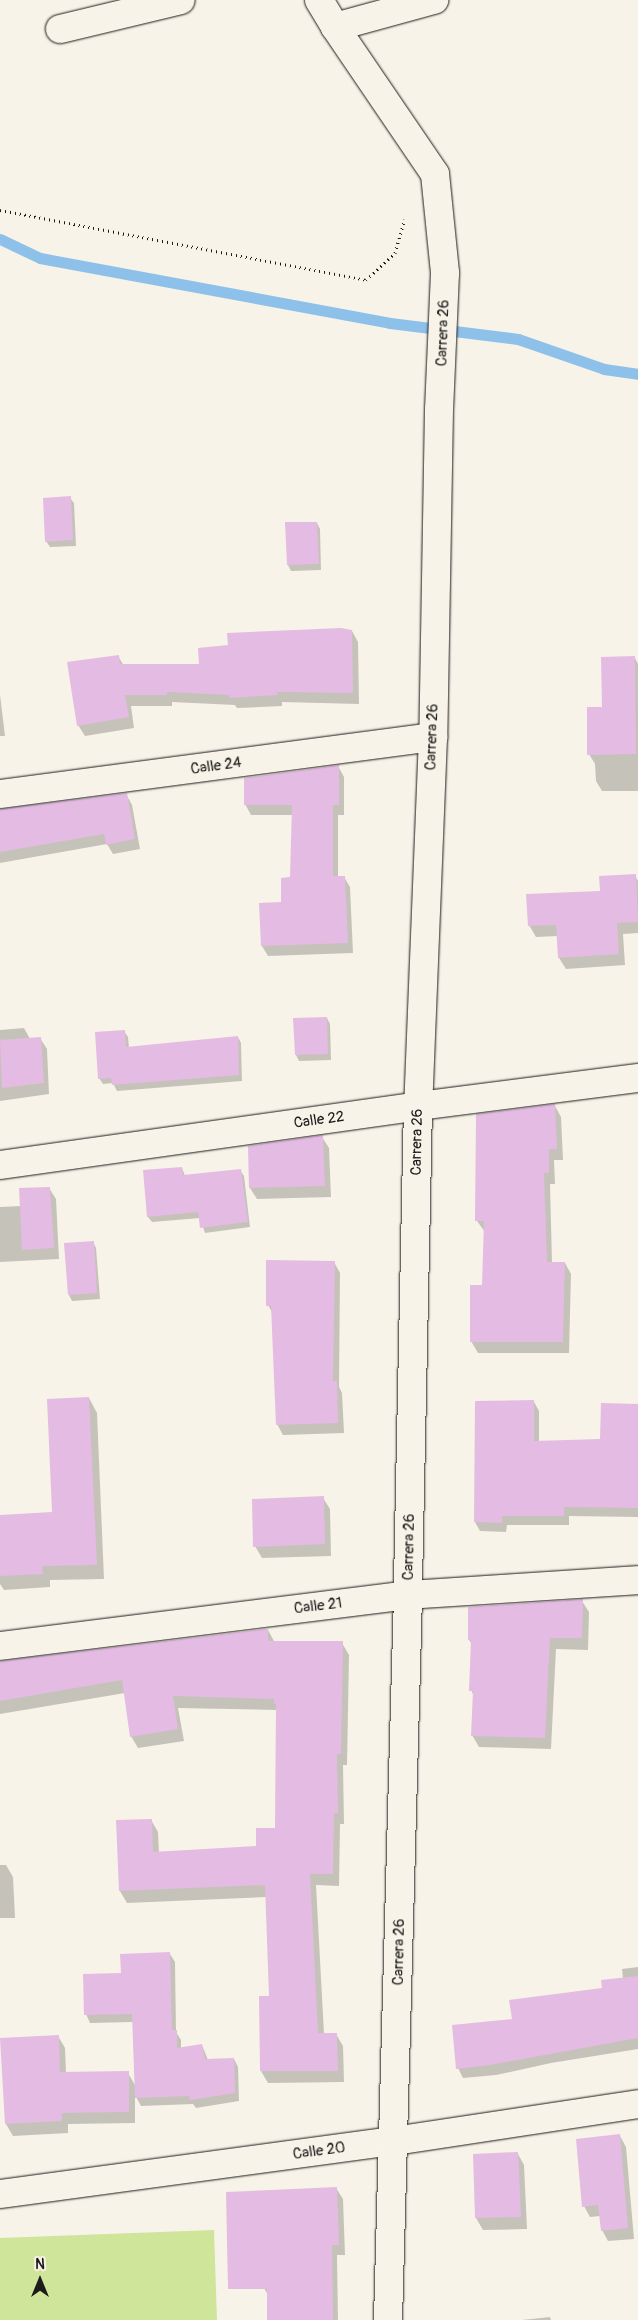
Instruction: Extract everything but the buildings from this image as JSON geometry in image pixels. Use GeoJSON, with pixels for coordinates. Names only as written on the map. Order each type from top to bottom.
{"type":"FeatureCollection","features":[{"type":"Feature","properties":{"kind":"street"},"geometry":{"type":"LineString","coordinates":[[60,29],[181,0]]}},
{"type":"Feature","properties":{"kind":"street","name":"Carrera 26"},"geometry":{"type":"LineString","coordinates":[[319,0],[435,174],[445,273],[442,366],[438,409],[433,737],[418,1106],[408,1595],[388,2320]]}},
{"type":"Feature","properties":{"kind":"street"},"geometry":{"type":"LineString","coordinates":[[335,26],[434,0]]}},
{"type":"Feature","properties":{"kind":"street","name":"Calle 24"},"geometry":{"type":"LineString","coordinates":[[0,794],[433,737]]}},
{"type":"Feature","properties":{"kind":"street","name":"Calle 22"},"geometry":{"type":"LineString","coordinates":[[0,1165],[418,1106],[638,1078]]}},
{"type":"Feature","properties":{"kind":"street","name":"Calle 21"},"geometry":{"type":"LineString","coordinates":[[0,1646],[408,1595],[638,1580]]}},
{"type":"Feature","properties":{"kind":"street","name":"Calle 20"},"geometry":{"type":"LineString","coordinates":[[0,2194],[394,2141],[638,2104]]}},
{"type":"Feature","properties":{"kind":"path"},"geometry":{"type":"LineString","coordinates":[[0,210],[366,280],[395,253],[405,217]]}},
{"type":"Feature","properties":{"kind":"green space"},"geometry":{"type":"Polygon","coordinates":[[[214,2230],[217,2320],[0,2320],[0,2238],[214,2230]]]}},
{"type":"Feature","properties":{"kind":"waterway"},"geometry":{"type":"LineString","coordinates":[[0,239],[40,258],[390,323],[518,339],[604,369],[638,374]]}}]}
